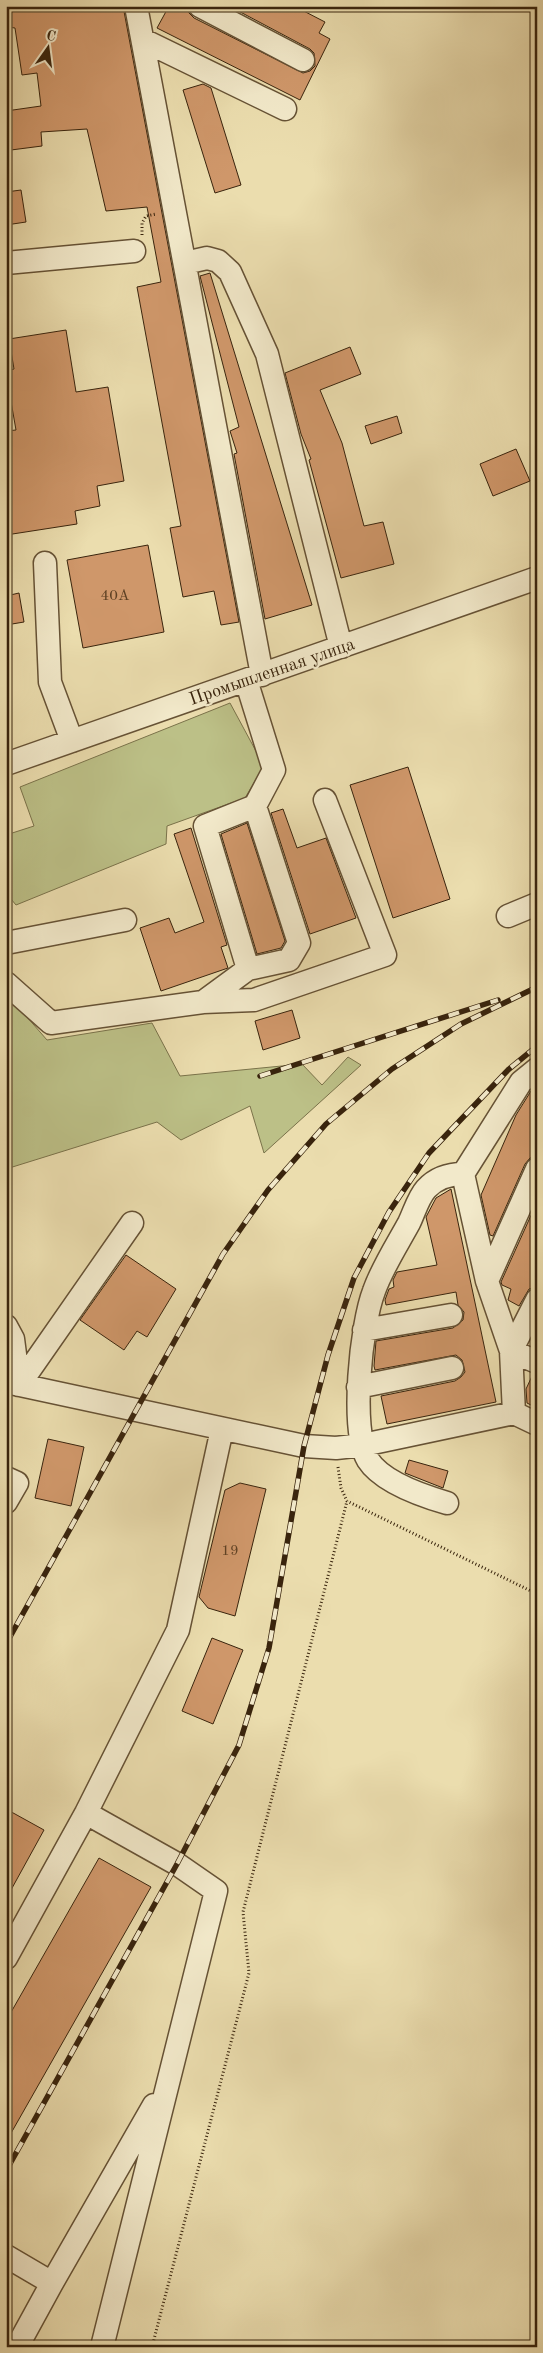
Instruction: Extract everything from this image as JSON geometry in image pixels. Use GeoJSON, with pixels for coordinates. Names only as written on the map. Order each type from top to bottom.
{"type":"FeatureCollection","features":[{"type":"Feature","properties":{"kind":"street"},"geometry":{"type":"LineString","coordinates":[[136,6],[185,263],[254,678],[274,770],[255,806],[205,826],[248,970]]}},
{"type":"Feature","properties":{"kind":"street"},"geometry":{"type":"LineString","coordinates":[[200,6],[304,60]]}},
{"type":"Feature","properties":{"kind":"street"},"geometry":{"type":"LineString","coordinates":[[143,40],[285,109]]}},
{"type":"Feature","properties":{"kind":"street"},"geometry":{"type":"LineString","coordinates":[[6,264],[134,251]]}},
{"type":"Feature","properties":{"kind":"street"},"geometry":{"type":"LineString","coordinates":[[185,263],[207,258],[218,261],[230,272],[267,354],[341,647]]}},
{"type":"Feature","properties":{"kind":"street"},"geometry":{"type":"LineString","coordinates":[[45,564],[50,682],[72,741]]}},
{"type":"Feature","properties":{"kind":"street","name":"Промышленная улица"},"geometry":{"type":"LineString","coordinates":[[6,764],[537,578]]}},
{"type":"Feature","properties":{"kind":"street"},"geometry":{"type":"LineString","coordinates":[[6,983],[51,1023],[202,1002],[254,1000],[386,955],[325,800]]}},
{"type":"Feature","properties":{"kind":"street"},"geometry":{"type":"LineString","coordinates":[[202,1002],[248,970],[289,960],[299,942],[255,806]]}},
{"type":"Feature","properties":{"kind":"street"},"geometry":{"type":"LineString","coordinates":[[508,916],[537,904]]}},
{"type":"Feature","properties":{"kind":"street"},"geometry":{"type":"LineString","coordinates":[[6,943],[125,920]]}},
{"type":"Feature","properties":{"kind":"street"},"geometry":{"type":"LineString","coordinates":[[514,1413],[511,1351],[487,1281],[463,1174],[520,1082],[537,1069]]}},
{"type":"Feature","properties":{"kind":"street"},"geometry":{"type":"LineString","coordinates":[[487,1281],[537,1169]]}},
{"type":"Feature","properties":{"kind":"street"},"geometry":{"type":"LineString","coordinates":[[447,1503],[424,1496],[380,1472],[368,1460],[363,1445],[358,1387],[364,1330],[374,1291],[426,1190],[447,1174],[463,1174]]}},
{"type":"Feature","properties":{"kind":"street"},"geometry":{"type":"LineString","coordinates":[[13,1383],[132,1223]]}},
{"type":"Feature","properties":{"kind":"street"},"geometry":{"type":"LineString","coordinates":[[511,1351],[536,1301]]}},
{"type":"Feature","properties":{"kind":"street"},"geometry":{"type":"LineString","coordinates":[[364,1330],[451,1315]]}},
{"type":"Feature","properties":{"kind":"street"},"geometry":{"type":"LineString","coordinates":[[6,1326],[13,1339],[13,1383]]}},
{"type":"Feature","properties":{"kind":"street"},"geometry":{"type":"LineString","coordinates":[[511,1351],[537,1362]]}},
{"type":"Feature","properties":{"kind":"street"},"geometry":{"type":"LineString","coordinates":[[358,1387],[452,1368]]}},
{"type":"Feature","properties":{"kind":"street"},"geometry":{"type":"LineString","coordinates":[[13,1383],[304,1446],[336,1448],[363,1445],[514,1413],[537,1424]]}},
{"type":"Feature","properties":{"kind":"street"},"geometry":{"type":"LineString","coordinates":[[6,1958],[86,1813],[178,1630],[222,1429]]}},
{"type":"Feature","properties":{"kind":"street"},"geometry":{"type":"LineString","coordinates":[[6,1478],[17,1483],[6,1502]]}},
{"type":"Feature","properties":{"kind":"street"},"geometry":{"type":"LineString","coordinates":[[86,1813],[177,1864],[216,1891],[102,2347]]}},
{"type":"Feature","properties":{"kind":"street"},"geometry":{"type":"LineString","coordinates":[[17,2347],[168,2081]]}},
{"type":"Feature","properties":{"kind":"street"},"geometry":{"type":"LineString","coordinates":[[6,2256],[52,2283]]}},
{"type":"Feature","properties":{"kind":"path"},"geometry":{"type":"LineString","coordinates":[[134,251],[141,246],[142,223],[146,216],[174,210]]}},
{"type":"Feature","properties":{"kind":"path"},"geometry":{"type":"LineString","coordinates":[[152,2347],[248,1973],[243,1912],[347,1501],[341,1488],[336,1448]]}},
{"type":"Feature","properties":{"kind":"path"},"geometry":{"type":"LineString","coordinates":[[347,1501],[537,1594]]}},
{"type":"Feature","properties":{"kind":"green space"},"geometry":{"type":"Polygon","coordinates":[[[230,703],[264,766],[245,798],[167,826],[166,844],[16,905],[6,893],[6,835],[34,826],[20,787],[230,703]]]}},
{"type":"Feature","properties":{"kind":"green space"},"geometry":{"type":"Polygon","coordinates":[[[6,1001],[13,1001],[47,1040],[152,1023],[180,1076],[302,1064],[322,1085],[348,1057],[361,1065],[264,1153],[250,1106],[181,1140],[157,1122],[6,1169],[6,1001]]]}},
{"type":"Feature","properties":{"kind":"building"},"geometry":{"type":"Polygon","coordinates":[[[6,6],[123,6],[239,622],[221,625],[214,591],[183,597],[170,528],[181,526],[137,287],[161,282],[147,207],[106,211],[87,129],[41,132],[42,146],[11,150],[6,111],[41,106],[37,73],[22,75],[15,28],[8,27],[6,6]]]}},
{"type":"Feature","properties":{"kind":"building"},"geometry":{"type":"Polygon","coordinates":[[[169,6],[187,6],[189,13],[194,18],[303,73],[310,71],[315,66],[314,53],[310,49],[229,6],[294,6],[325,22],[319,33],[330,39],[300,100],[157,28],[169,6]]]}},
{"type":"Feature","properties":{"kind":"building"},"geometry":{"type":"Polygon","coordinates":[[[203,84],[211,88],[241,185],[215,193],[183,90],[203,84]]]}},
{"type":"Feature","properties":{"kind":"building"},"geometry":{"type":"Polygon","coordinates":[[[21,190],[26,222],[6,225],[6,192],[21,190]]]}},
{"type":"Feature","properties":{"kind":"building"},"geometry":{"type":"Polygon","coordinates":[[[210,273],[312,605],[265,619],[234,454],[237,453],[230,431],[239,427],[200,276],[210,273]]]}},
{"type":"Feature","properties":{"kind":"building"},"geometry":{"type":"Polygon","coordinates":[[[66,330],[76,392],[108,387],[124,481],[97,486],[100,506],[75,511],[77,524],[6,535],[6,431],[16,430],[6,373],[6,371],[14,369],[9,339],[66,330]]]}},
{"type":"Feature","properties":{"kind":"building"},"geometry":{"type":"Polygon","coordinates":[[[350,347],[361,374],[320,390],[342,443],[364,526],[383,522],[394,564],[341,578],[309,460],[311,459],[301,434],[285,373],[350,347]]]}},
{"type":"Feature","properties":{"kind":"building"},"geometry":{"type":"Polygon","coordinates":[[[397,416],[402,433],[371,444],[365,426],[397,416]]]}},
{"type":"Feature","properties":{"kind":"building"},"geometry":{"type":"Polygon","coordinates":[[[516,449],[530,481],[493,496],[480,464],[516,449]]]}},
{"type":"Feature","properties":{"kind":"building"},"geometry":{"type":"Polygon","coordinates":[[[148,545],[164,632],[83,648],[67,560],[148,545]]]}},
{"type":"Feature","properties":{"kind":"building"},"geometry":{"type":"Polygon","coordinates":[[[19,593],[24,622],[6,625],[6,596],[19,593]]]}},
{"type":"Feature","properties":{"kind":"building"},"geometry":{"type":"Polygon","coordinates":[[[408,767],[450,899],[393,918],[350,785],[408,767]]]}},
{"type":"Feature","properties":{"kind":"building"},"geometry":{"type":"Polygon","coordinates":[[[283,809],[297,848],[326,838],[356,918],[310,934],[271,813],[283,809]]]}},
{"type":"Feature","properties":{"kind":"building"},"geometry":{"type":"Polygon","coordinates":[[[247,823],[285,941],[281,948],[257,954],[221,834],[247,823]]]}},
{"type":"Feature","properties":{"kind":"building"},"geometry":{"type":"Polygon","coordinates":[[[191,828],[227,945],[221,947],[228,968],[161,991],[140,928],[169,918],[175,933],[204,922],[174,834],[191,828]]]}},
{"type":"Feature","properties":{"kind":"building"},"geometry":{"type":"Polygon","coordinates":[[[292,1010],[300,1038],[263,1050],[255,1021],[292,1010]]]}},
{"type":"Feature","properties":{"kind":"building"},"geometry":{"type":"Polygon","coordinates":[[[537,1086],[537,1156],[530,1158],[525,1164],[493,1236],[490,1235],[481,1195],[516,1115],[531,1091],[537,1086]]]}},
{"type":"Feature","properties":{"kind":"building"},"geometry":{"type":"Polygon","coordinates":[[[451,1189],[496,1402],[387,1424],[381,1396],[455,1381],[465,1372],[462,1360],[456,1355],[375,1370],[374,1366],[376,1341],[453,1328],[463,1320],[464,1312],[458,1305],[456,1292],[386,1305],[385,1300],[389,1289],[394,1287],[393,1280],[397,1272],[437,1265],[426,1217],[436,1198],[451,1189]]]}},
{"type":"Feature","properties":{"kind":"building"},"geometry":{"type":"Polygon","coordinates":[[[537,1202],[537,1287],[529,1289],[519,1306],[508,1300],[511,1289],[502,1285],[501,1282],[537,1202]]]}},
{"type":"Feature","properties":{"kind":"building"},"geometry":{"type":"Polygon","coordinates":[[[126,1255],[176,1289],[147,1337],[137,1331],[124,1350],[80,1320],[126,1255]]]}},
{"type":"Feature","properties":{"kind":"building"},"geometry":{"type":"Polygon","coordinates":[[[533,1374],[537,1375],[537,1408],[527,1403],[526,1389],[533,1374]]]}},
{"type":"Feature","properties":{"kind":"building"},"geometry":{"type":"Polygon","coordinates":[[[48,1439],[84,1447],[71,1506],[35,1498],[48,1439]]]}},
{"type":"Feature","properties":{"kind":"building"},"geometry":{"type":"Polygon","coordinates":[[[409,1460],[448,1471],[443,1488],[405,1473],[409,1460]]]}},
{"type":"Feature","properties":{"kind":"building"},"geometry":{"type":"Polygon","coordinates":[[[240,1483],[266,1489],[235,1616],[208,1608],[199,1597],[225,1490],[240,1483]]]}},
{"type":"Feature","properties":{"kind":"building"},"geometry":{"type":"Polygon","coordinates":[[[212,1638],[243,1650],[213,1724],[182,1711],[212,1638]]]}},
{"type":"Feature","properties":{"kind":"building"},"geometry":{"type":"Polygon","coordinates":[[[6,1809],[44,1830],[6,1899],[6,1809]]]}},
{"type":"Feature","properties":{"kind":"building"},"geometry":{"type":"Polygon","coordinates":[[[99,1858],[151,1887],[6,2142],[6,2021],[99,1858]]]}},
{"type":"Feature","properties":{"kind":"railway"},"geometry":{"type":"LineString","coordinates":[[6,1644],[223,1254],[268,1190],[326,1124],[392,1069],[461,1024],[535,988]]}},
{"type":"Feature","properties":{"kind":"railway"},"geometry":{"type":"LineString","coordinates":[[260,1076],[498,1000]]}},
{"type":"Feature","properties":{"kind":"railway"},"geometry":{"type":"LineString","coordinates":[[6,2171],[177,1864],[239,1745],[269,1648],[304,1446],[328,1355],[354,1278],[389,1212],[429,1153],[509,1069],[537,1046]]}}]}
